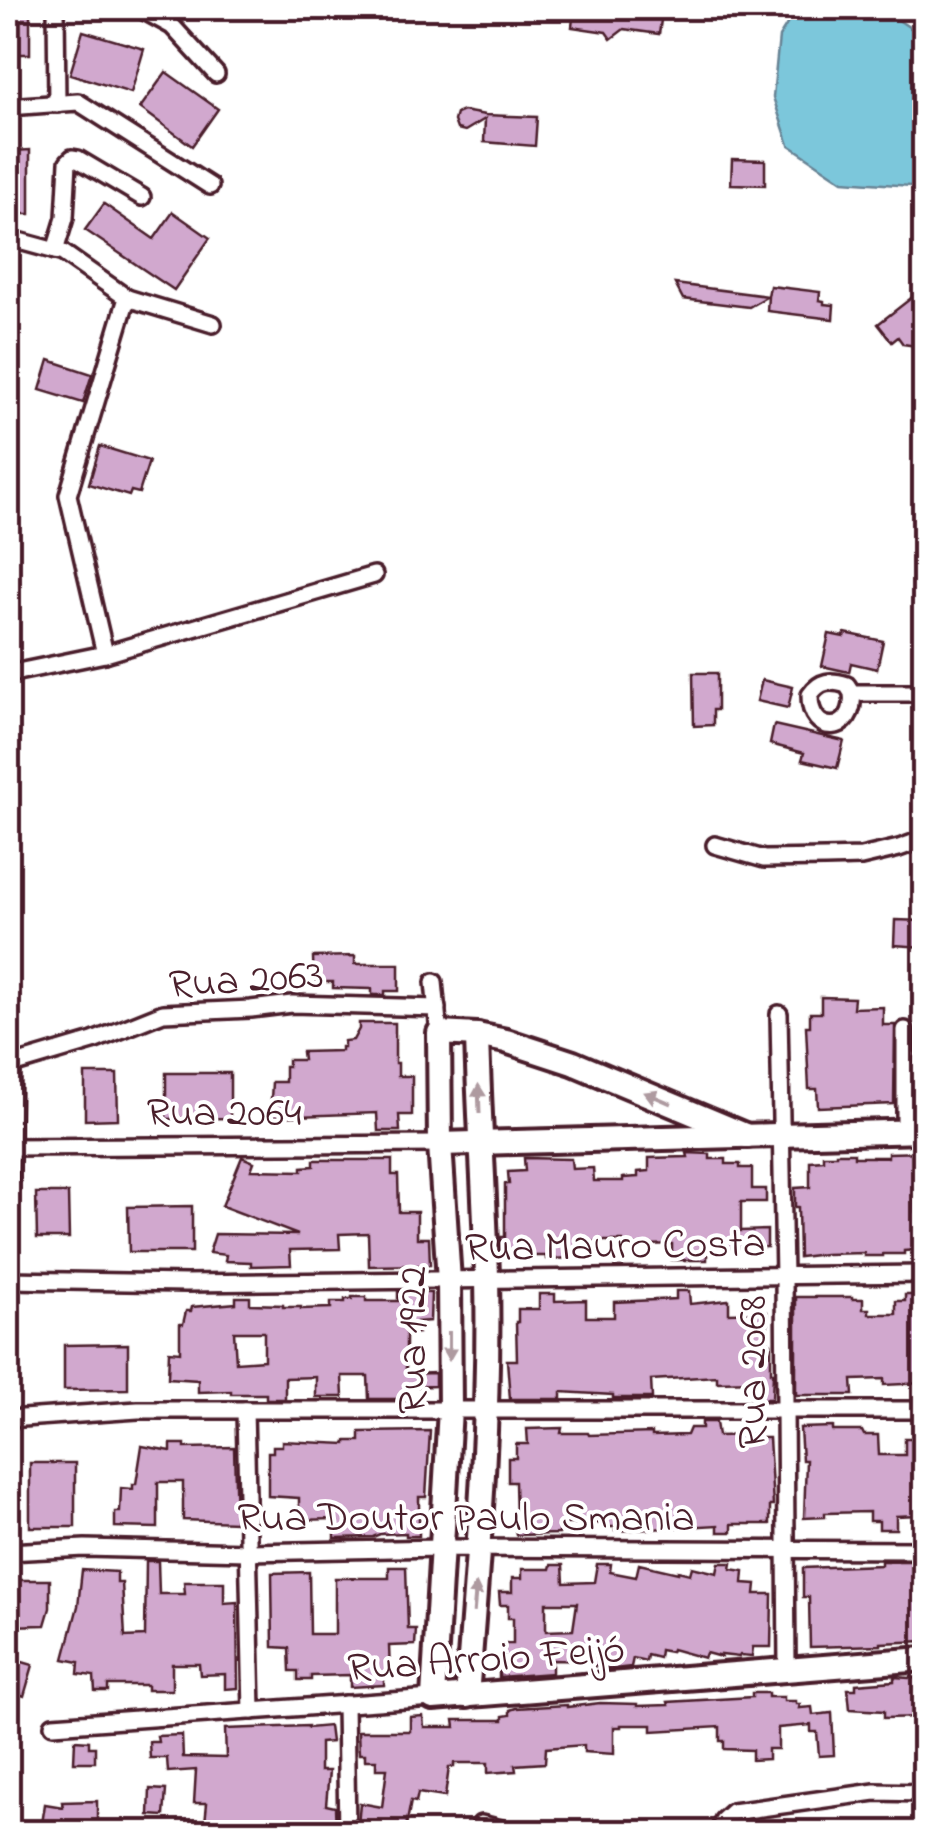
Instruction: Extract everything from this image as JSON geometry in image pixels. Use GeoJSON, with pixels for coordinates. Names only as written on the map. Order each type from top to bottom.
{"type":"FeatureCollection","features":[{"type":"Feature","properties":{"kind":"street"},"geometry":{"type":"LineString","coordinates":[[56,8],[57,104]]}},
{"type":"Feature","properties":{"kind":"street"},"geometry":{"type":"LineString","coordinates":[[139,8],[172,26],[216,74]]}},
{"type":"Feature","properties":{"kind":"street"},"geometry":{"type":"LineString","coordinates":[[8,108],[78,102],[210,186]]}},
{"type":"Feature","properties":{"kind":"street"},"geometry":{"type":"LineString","coordinates":[[55,251],[64,218],[68,162],[72,158],[142,196]]}},
{"type":"Feature","properties":{"kind":"street"},"geometry":{"type":"LineString","coordinates":[[8,238],[63,253],[128,298],[213,324]]}},
{"type":"Feature","properties":{"kind":"street"},"geometry":{"type":"LineString","coordinates":[[105,654],[68,495],[128,298]]}},
{"type":"Feature","properties":{"kind":"street"},"geometry":{"type":"LineString","coordinates":[[8,674],[105,654],[374,575]]}},
{"type":"Feature","properties":{"kind":"street"},"geometry":{"type":"LineString","coordinates":[[852,693],[924,693]]}},
{"type":"Feature","properties":{"kind":"street"},"geometry":{"type":"LineString","coordinates":[[716,845],[764,859],[843,857],[899,848],[924,839]]}},
{"type":"Feature","properties":{"kind":"street","name":"Rua 1922"},"geometry":{"type":"LineString","coordinates":[[434,982],[450,1281],[450,1409],[434,1698]]}},
{"type":"Feature","properties":{"kind":"street","name":"Rua 2063"},"geometry":{"type":"LineString","coordinates":[[10,1065],[93,1041],[163,1013],[292,1004],[437,1008]]}},
{"type":"Feature","properties":{"kind":"street","name":"Rua 2068"},"geometry":{"type":"LineString","coordinates":[[779,1014],[787,1669]]}},
{"type":"Feature","properties":{"kind":"street"},"geometry":{"type":"LineString","coordinates":[[440,1144],[915,1131],[904,1030]]}},
{"type":"Feature","properties":{"kind":"street"},"geometry":{"type":"LineString","coordinates":[[439,1033],[506,1041],[572,1062],[748,1136]]}},
{"type":"Feature","properties":{"kind":"street","name":"Rua 1922"},"geometry":{"type":"LineString","coordinates":[[467,1696],[479,1548],[487,1280],[477,1035]]}},
{"type":"Feature","properties":{"kind":"street"},"geometry":{"type":"LineString","coordinates":[[8,1281],[10,1065]]}},
{"type":"Feature","properties":{"kind":"street","name":"Rua 2064"},"geometry":{"type":"LineString","coordinates":[[9,1147],[440,1144]]}},
{"type":"Feature","properties":{"kind":"street","name":"Rua Mauro Costa"},"geometry":{"type":"LineString","coordinates":[[8,1281],[450,1281],[924,1274]]}},
{"type":"Feature","properties":{"kind":"street"},"geometry":{"type":"LineString","coordinates":[[8,1419],[138,1410],[924,1410]]}},
{"type":"Feature","properties":{"kind":"street"},"geometry":{"type":"LineString","coordinates":[[245,1410],[252,1711]]}},
{"type":"Feature","properties":{"kind":"street","name":"Rua Doutor Paulo Smania"},"geometry":{"type":"LineString","coordinates":[[8,1552],[86,1548],[248,1552],[441,1548],[924,1550]]}},
{"type":"Feature","properties":{"kind":"street","name":"Rua Arroio Feijó"},"geometry":{"type":"LineString","coordinates":[[53,1726],[924,1660]]}},
{"type":"Feature","properties":{"kind":"street"},"geometry":{"type":"LineString","coordinates":[[345,1704],[347,1832]]}},
{"type":"Feature","properties":{"kind":"street"},"geometry":{"type":"LineString","coordinates":[[720,1832],[732,1812],[876,1792],[924,1793]]}},
{"type":"Feature","properties":{"kind":"street"},"geometry":{"type":"LineString","coordinates":[[481,1824],[514,1832]]}},
{"type":"Feature","properties":{"kind":"water"},"geometry":{"type":"Polygon","coordinates":[[[797,8],[880,8],[924,37],[924,187],[843,181],[789,145],[773,97],[779,37],[797,8]]]}},
{"type":"Feature","properties":{"kind":"building"},"geometry":{"type":"Polygon","coordinates":[[[8,8],[30,8],[30,54],[15,54],[15,48],[8,48],[8,8]]]}},
{"type":"Feature","properties":{"kind":"building"},"geometry":{"type":"Polygon","coordinates":[[[574,8],[627,8],[662,13],[659,34],[624,29],[611,39],[606,32],[572,27],[574,8]]]}},
{"type":"Feature","properties":{"kind":"building"},"geometry":{"type":"Polygon","coordinates":[[[83,31],[144,49],[131,93],[70,74],[83,31]]]}},
{"type":"Feature","properties":{"kind":"building"},"geometry":{"type":"Polygon","coordinates":[[[166,72],[218,109],[192,146],[140,108],[166,72]]]}},
{"type":"Feature","properties":{"kind":"building"},"geometry":{"type":"Polygon","coordinates":[[[463,111],[537,117],[535,146],[484,142],[485,119],[465,131],[457,129],[456,114],[463,111]]]}},
{"type":"Feature","properties":{"kind":"building"},"geometry":{"type":"Polygon","coordinates":[[[30,150],[30,214],[16,214],[15,208],[8,208],[8,157],[15,157],[14,151],[30,150]]]}},
{"type":"Feature","properties":{"kind":"building"},"geometry":{"type":"Polygon","coordinates":[[[732,159],[765,160],[765,185],[731,184],[732,159]]]}},
{"type":"Feature","properties":{"kind":"building"},"geometry":{"type":"Polygon","coordinates":[[[104,204],[154,239],[173,212],[210,238],[174,290],[85,230],[104,204]]]}},
{"type":"Feature","properties":{"kind":"building"},"geometry":{"type":"Polygon","coordinates":[[[675,284],[768,296],[749,307],[683,299],[675,284]]]}},
{"type":"Feature","properties":{"kind":"building"},"geometry":{"type":"Polygon","coordinates":[[[770,286],[820,292],[819,300],[834,305],[833,319],[767,311],[770,286]]]}},
{"type":"Feature","properties":{"kind":"building"},"geometry":{"type":"Polygon","coordinates":[[[924,288],[924,347],[903,344],[898,337],[892,342],[878,324],[924,288]]]}},
{"type":"Feature","properties":{"kind":"building"},"geometry":{"type":"Polygon","coordinates":[[[49,360],[92,374],[83,403],[40,390],[49,360]]]}},
{"type":"Feature","properties":{"kind":"building"},"geometry":{"type":"Polygon","coordinates":[[[100,446],[149,461],[139,493],[131,491],[129,496],[89,484],[100,446]]]}},
{"type":"Feature","properties":{"kind":"building"},"geometry":{"type":"Polygon","coordinates":[[[845,633],[883,641],[877,669],[851,663],[849,672],[822,666],[829,634],[844,637],[845,633]]]}},
{"type":"Feature","properties":{"kind":"building"},"geometry":{"type":"Polygon","coordinates":[[[693,673],[717,673],[713,725],[694,726],[693,673]]]}},
{"type":"Feature","properties":{"kind":"building"},"geometry":{"type":"Polygon","coordinates":[[[762,680],[793,687],[788,708],[757,701],[762,680]]]}},
{"type":"Feature","properties":{"kind":"building"},"geometry":{"type":"Polygon","coordinates":[[[774,725],[844,741],[837,768],[802,760],[804,753],[770,744],[774,725]]]}},
{"type":"Feature","properties":{"kind":"building"},"geometry":{"type":"Polygon","coordinates":[[[895,920],[924,921],[924,947],[894,945],[895,920]]]}},
{"type":"Feature","properties":{"kind":"building"},"geometry":{"type":"Polygon","coordinates":[[[355,956],[355,964],[399,964],[399,991],[372,995],[372,989],[333,988],[333,982],[314,982],[313,957],[355,956]]]}},
{"type":"Feature","properties":{"kind":"building"},"geometry":{"type":"Polygon","coordinates":[[[821,997],[854,998],[853,1008],[883,1007],[883,1025],[895,1025],[894,1104],[818,1107],[817,1089],[809,1089],[806,1026],[810,1026],[810,1013],[821,1013],[821,997]]]}},
{"type":"Feature","properties":{"kind":"building"},"geometry":{"type":"Polygon","coordinates":[[[359,1023],[395,1023],[398,1076],[412,1076],[412,1115],[399,1115],[400,1131],[378,1131],[377,1113],[270,1117],[272,1082],[285,1082],[288,1060],[303,1060],[302,1052],[341,1051],[344,1041],[353,1040],[359,1023]]]}},
{"type":"Feature","properties":{"kind":"building"},"geometry":{"type":"Polygon","coordinates":[[[166,1073],[230,1073],[230,1118],[166,1119],[166,1073]]]}},
{"type":"Feature","properties":{"kind":"building"},"geometry":{"type":"Polygon","coordinates":[[[85,1074],[117,1074],[118,1119],[85,1120],[85,1074]]]}},
{"type":"Feature","properties":{"kind":"building"},"geometry":{"type":"Polygon","coordinates":[[[924,1152],[924,1184],[914,1184],[915,1212],[924,1212],[924,1245],[916,1245],[916,1250],[904,1254],[799,1257],[795,1188],[810,1187],[810,1161],[836,1153],[888,1157],[888,1153],[924,1152]]]}},
{"type":"Feature","properties":{"kind":"building"},"geometry":{"type":"Polygon","coordinates":[[[687,1153],[710,1154],[710,1159],[726,1159],[726,1164],[752,1168],[752,1189],[766,1189],[766,1202],[741,1202],[741,1231],[767,1230],[767,1247],[707,1249],[707,1260],[672,1260],[672,1244],[624,1246],[623,1241],[596,1241],[597,1247],[580,1247],[580,1258],[546,1259],[529,1256],[529,1251],[501,1251],[501,1237],[505,1237],[505,1184],[509,1184],[508,1172],[525,1171],[524,1158],[571,1159],[572,1169],[593,1168],[594,1181],[623,1181],[638,1177],[638,1172],[649,1171],[649,1158],[688,1157],[687,1153]]]}},
{"type":"Feature","properties":{"kind":"building"},"geometry":{"type":"Polygon","coordinates":[[[242,1157],[254,1162],[251,1170],[302,1171],[302,1167],[314,1166],[314,1160],[392,1160],[392,1175],[398,1175],[399,1212],[417,1212],[417,1238],[429,1238],[430,1265],[369,1266],[368,1233],[339,1234],[340,1249],[290,1250],[291,1265],[251,1266],[251,1262],[225,1261],[226,1255],[209,1253],[215,1234],[298,1235],[222,1206],[242,1157]]]}},
{"type":"Feature","properties":{"kind":"building"},"geometry":{"type":"Polygon","coordinates":[[[36,1193],[68,1193],[69,1238],[37,1238],[36,1193]]]}},
{"type":"Feature","properties":{"kind":"building"},"geometry":{"type":"Polygon","coordinates":[[[192,1206],[192,1252],[129,1252],[128,1207],[192,1206]]]}},
{"type":"Feature","properties":{"kind":"building"},"geometry":{"type":"Polygon","coordinates":[[[676,1291],[689,1291],[690,1304],[729,1300],[729,1313],[767,1312],[772,1399],[756,1399],[756,1381],[717,1382],[717,1376],[651,1380],[652,1398],[561,1392],[561,1399],[510,1399],[507,1360],[517,1360],[518,1309],[539,1309],[539,1294],[555,1294],[555,1301],[586,1300],[586,1317],[614,1317],[614,1302],[676,1299],[676,1291]]]}},
{"type":"Feature","properties":{"kind":"building"},"geometry":{"type":"Polygon","coordinates":[[[398,1292],[431,1293],[430,1321],[417,1322],[418,1333],[406,1334],[406,1374],[435,1373],[435,1386],[406,1387],[406,1399],[369,1399],[368,1376],[342,1376],[343,1397],[316,1397],[316,1377],[285,1378],[285,1399],[231,1391],[198,1392],[198,1380],[168,1378],[169,1351],[180,1352],[180,1324],[192,1307],[236,1303],[236,1297],[250,1297],[250,1304],[301,1309],[331,1308],[331,1302],[345,1302],[352,1297],[398,1301],[398,1292]],[[234,1332],[236,1362],[264,1360],[264,1332],[234,1332]]]}},
{"type":"Feature","properties":{"kind":"building"},"geometry":{"type":"Polygon","coordinates":[[[905,1295],[918,1295],[918,1300],[924,1300],[924,1383],[884,1385],[884,1379],[852,1380],[853,1395],[796,1395],[796,1297],[852,1297],[863,1299],[863,1309],[869,1309],[869,1314],[896,1314],[896,1301],[905,1301],[905,1295]]]}},
{"type":"Feature","properties":{"kind":"building"},"geometry":{"type":"Polygon","coordinates":[[[128,1344],[128,1389],[64,1390],[64,1345],[128,1344]]]}},
{"type":"Feature","properties":{"kind":"building"},"geometry":{"type":"Polygon","coordinates":[[[702,1422],[716,1422],[718,1436],[769,1438],[773,1506],[770,1524],[732,1524],[732,1532],[718,1532],[718,1525],[615,1531],[615,1527],[602,1527],[602,1523],[563,1524],[559,1534],[516,1535],[515,1482],[508,1482],[508,1458],[516,1458],[516,1444],[528,1444],[527,1429],[562,1428],[561,1433],[589,1435],[687,1435],[690,1428],[702,1428],[702,1422]]]}},
{"type":"Feature","properties":{"kind":"building"},"geometry":{"type":"Polygon","coordinates":[[[833,1427],[833,1431],[878,1435],[879,1455],[905,1455],[905,1438],[924,1438],[924,1512],[896,1516],[896,1529],[879,1529],[879,1521],[869,1521],[869,1512],[825,1513],[825,1517],[804,1518],[806,1460],[802,1460],[800,1428],[833,1427]]]}},
{"type":"Feature","properties":{"kind":"building"},"geometry":{"type":"Polygon","coordinates":[[[430,1431],[426,1497],[419,1497],[419,1536],[406,1533],[335,1538],[335,1519],[299,1520],[299,1498],[268,1496],[268,1452],[273,1452],[273,1446],[282,1446],[282,1441],[346,1444],[360,1441],[360,1432],[430,1431]]]}},
{"type":"Feature","properties":{"kind":"building"},"geometry":{"type":"Polygon","coordinates":[[[171,1444],[185,1444],[185,1448],[234,1447],[236,1522],[183,1520],[183,1482],[158,1482],[158,1528],[115,1527],[121,1488],[133,1489],[136,1484],[142,1446],[171,1451],[171,1444]]]}},
{"type":"Feature","properties":{"kind":"building"},"geometry":{"type":"Polygon","coordinates":[[[30,1463],[75,1463],[75,1527],[30,1527],[30,1463]]]}},
{"type":"Feature","properties":{"kind":"building"},"geometry":{"type":"Polygon","coordinates":[[[146,1561],[158,1561],[159,1594],[185,1594],[184,1582],[224,1582],[224,1603],[237,1602],[238,1688],[225,1689],[225,1674],[200,1675],[199,1664],[172,1664],[172,1690],[147,1690],[147,1685],[108,1685],[108,1691],[95,1691],[94,1676],[78,1674],[79,1662],[64,1659],[78,1606],[82,1570],[117,1572],[117,1583],[122,1583],[125,1637],[145,1636],[146,1561]]]}},
{"type":"Feature","properties":{"kind":"building"},"geometry":{"type":"Polygon","coordinates":[[[881,1561],[924,1561],[924,1641],[810,1647],[809,1597],[803,1597],[803,1568],[881,1565],[881,1561]]]}},
{"type":"Feature","properties":{"kind":"building"},"geometry":{"type":"Polygon","coordinates":[[[719,1563],[732,1563],[731,1569],[744,1571],[743,1583],[756,1584],[755,1594],[772,1594],[771,1647],[753,1647],[752,1656],[721,1657],[706,1653],[704,1658],[672,1649],[660,1650],[659,1658],[633,1658],[631,1667],[614,1669],[592,1666],[592,1661],[552,1660],[552,1673],[499,1677],[504,1644],[513,1644],[513,1618],[508,1618],[508,1605],[500,1605],[499,1592],[512,1592],[512,1578],[522,1578],[522,1569],[563,1565],[564,1583],[594,1582],[597,1564],[611,1564],[610,1572],[636,1577],[639,1564],[678,1573],[690,1574],[692,1567],[717,1573],[719,1563]],[[546,1603],[546,1631],[573,1630],[577,1603],[546,1603]]]}},
{"type":"Feature","properties":{"kind":"building"},"geometry":{"type":"Polygon","coordinates":[[[389,1567],[406,1567],[408,1629],[416,1629],[415,1645],[389,1646],[390,1672],[384,1673],[384,1685],[350,1687],[350,1675],[298,1680],[298,1671],[290,1671],[289,1648],[273,1647],[272,1573],[309,1572],[310,1634],[335,1634],[335,1578],[389,1578],[389,1567]]]}},
{"type":"Feature","properties":{"kind":"building"},"geometry":{"type":"Polygon","coordinates":[[[8,1580],[50,1580],[50,1608],[45,1625],[8,1626],[8,1580]]]}},
{"type":"Feature","properties":{"kind":"building"},"geometry":{"type":"Polygon","coordinates":[[[19,1661],[33,1665],[24,1696],[10,1691],[8,1684],[8,1664],[17,1667],[19,1661]]]}},
{"type":"Feature","properties":{"kind":"building"},"geometry":{"type":"Polygon","coordinates":[[[894,1677],[924,1679],[924,1717],[884,1718],[884,1711],[850,1709],[848,1689],[856,1689],[856,1684],[894,1681],[894,1677]]]}},
{"type":"Feature","properties":{"kind":"building"},"geometry":{"type":"Polygon","coordinates":[[[752,1693],[796,1701],[799,1708],[812,1707],[813,1715],[832,1713],[834,1755],[819,1756],[817,1732],[811,1732],[811,1725],[778,1728],[778,1749],[768,1749],[768,1759],[752,1760],[752,1750],[724,1749],[720,1727],[652,1731],[652,1725],[621,1725],[614,1727],[614,1754],[584,1752],[584,1745],[546,1748],[545,1763],[515,1765],[516,1771],[488,1773],[488,1763],[454,1763],[454,1767],[449,1767],[445,1797],[418,1793],[416,1802],[411,1801],[405,1832],[358,1826],[360,1803],[382,1807],[387,1769],[376,1769],[376,1760],[365,1760],[365,1754],[359,1754],[358,1731],[410,1731],[410,1717],[423,1716],[424,1727],[455,1727],[454,1720],[503,1720],[516,1708],[600,1703],[669,1705],[668,1702],[752,1697],[752,1693]]]}},
{"type":"Feature","properties":{"kind":"building"},"geometry":{"type":"Polygon","coordinates":[[[329,1726],[331,1742],[320,1743],[320,1771],[329,1771],[326,1805],[335,1807],[336,1832],[215,1832],[215,1824],[205,1823],[207,1803],[194,1803],[196,1770],[168,1772],[167,1758],[150,1758],[149,1742],[158,1742],[157,1736],[182,1735],[183,1757],[226,1758],[225,1729],[329,1726]]]}},
{"type":"Feature","properties":{"kind":"building"},"geometry":{"type":"Polygon","coordinates":[[[75,1740],[89,1741],[89,1747],[95,1747],[95,1762],[74,1762],[75,1740]]]}},
{"type":"Feature","properties":{"kind":"building"},"geometry":{"type":"Polygon","coordinates":[[[150,1789],[166,1790],[164,1816],[149,1815],[150,1789]]]}},
{"type":"Feature","properties":{"kind":"building"},"geometry":{"type":"Polygon","coordinates":[[[97,1801],[97,1829],[63,1829],[42,1824],[45,1804],[63,1807],[62,1802],[97,1801]]]}}]}
